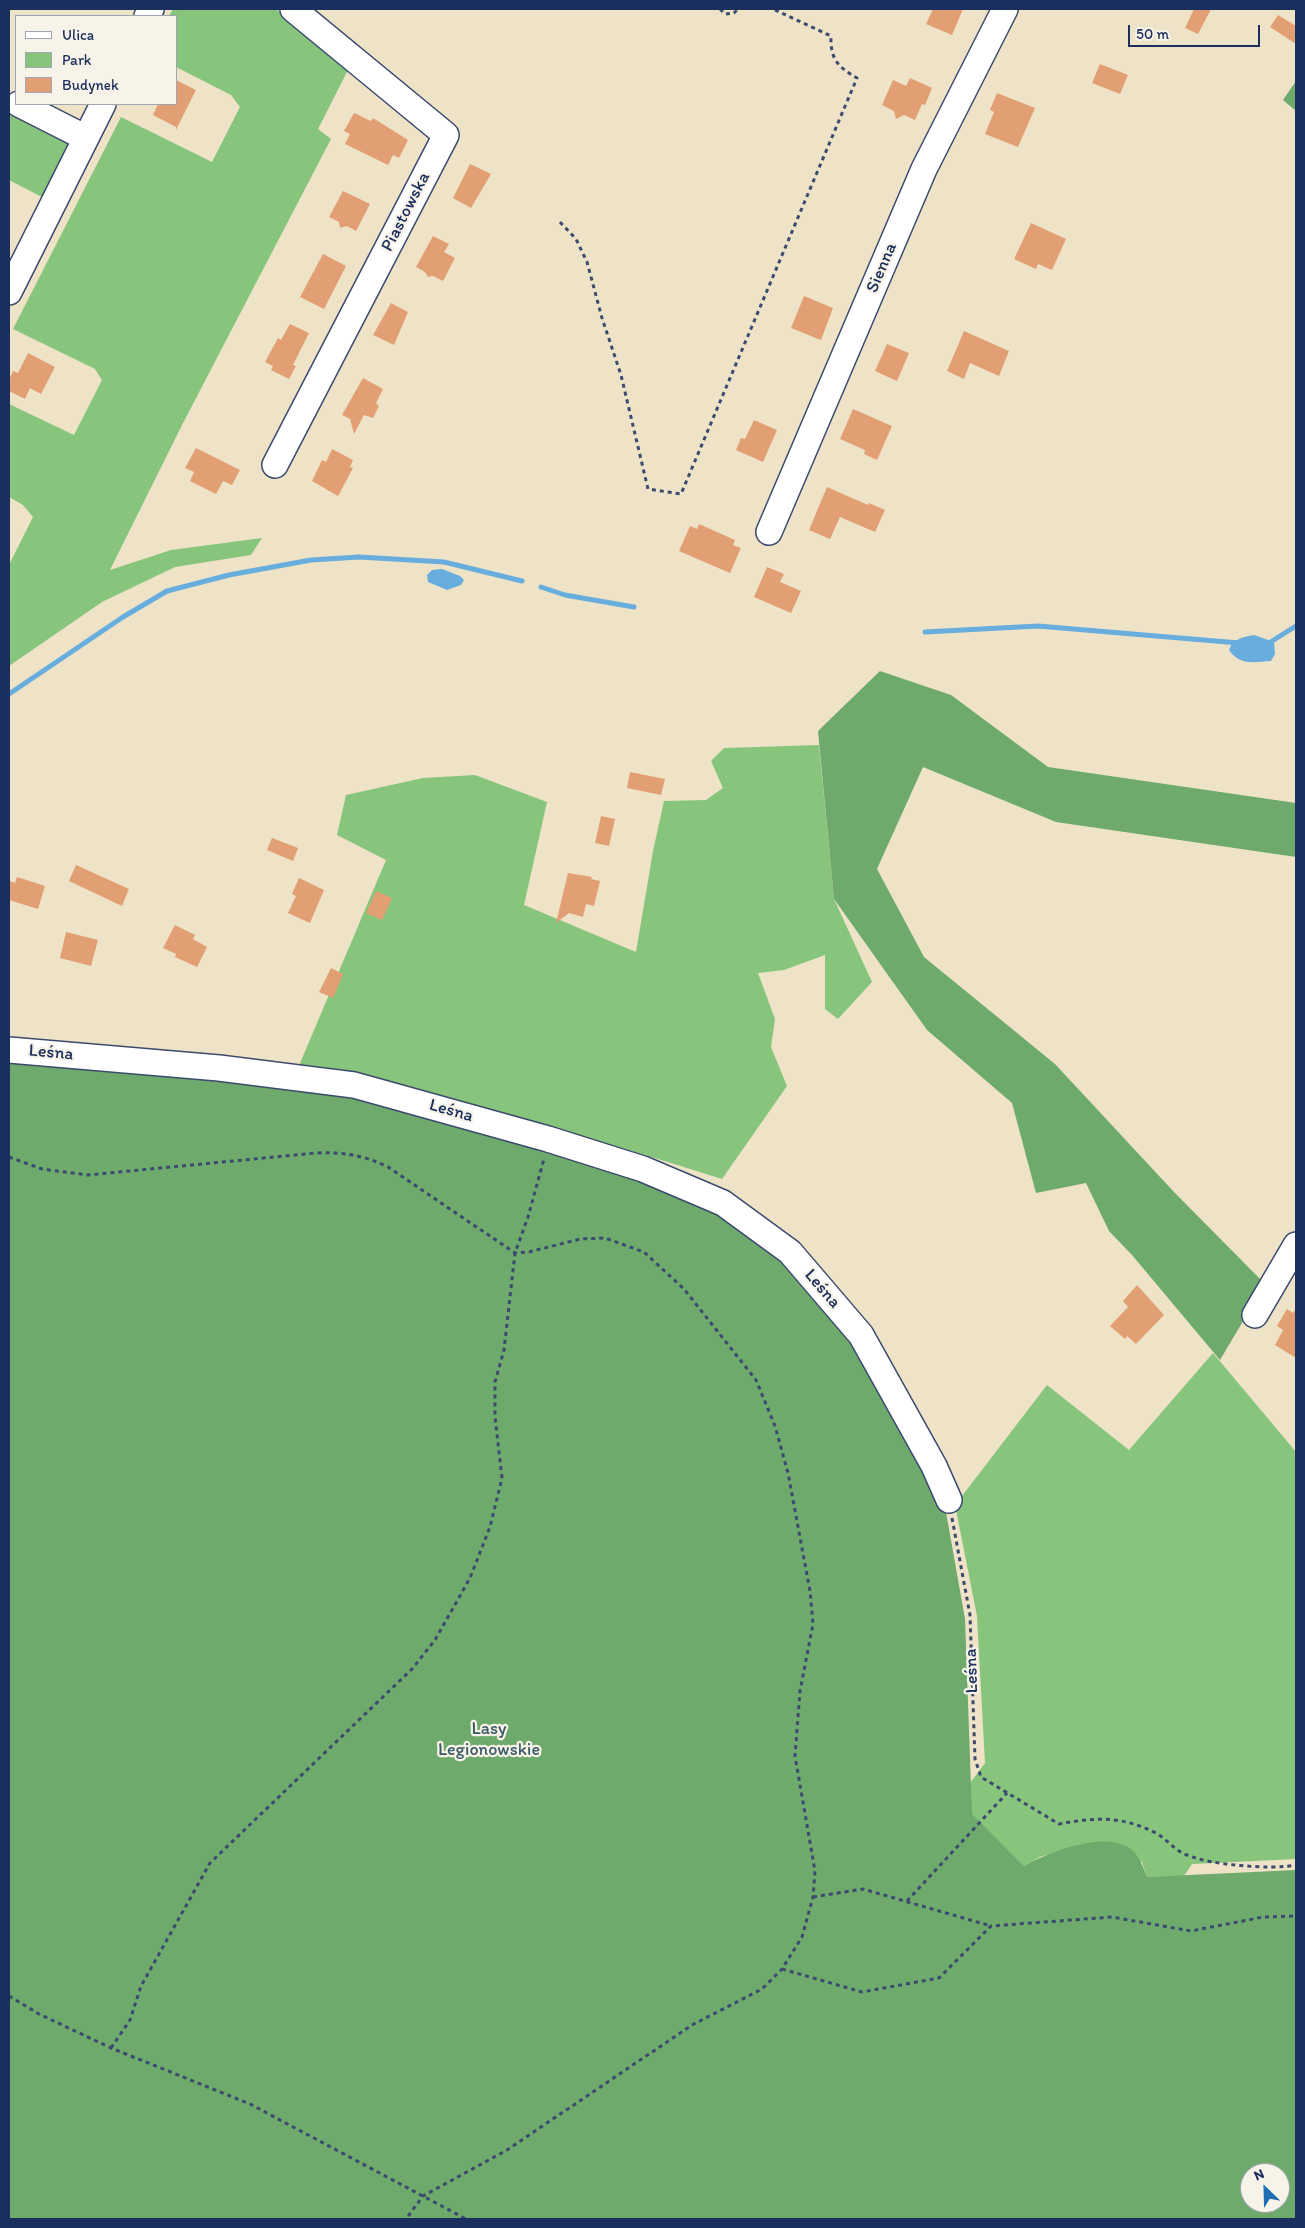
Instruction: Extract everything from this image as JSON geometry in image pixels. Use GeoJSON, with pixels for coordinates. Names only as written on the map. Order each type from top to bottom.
{"type":"FeatureCollection","features":[{"type":"Feature","properties":{"kind":"street","name":"Piastowska"},"geometry":{"type":"LineString","coordinates":[[275,465],[446,135],[293,9]]}},
{"type":"Feature","properties":{"kind":"street","name":"Sienna"},"geometry":{"type":"LineString","coordinates":[[769,532],[924,169],[1005,9]]}},
{"type":"Feature","properties":{"kind":"street"},"geometry":{"type":"LineString","coordinates":[[22,105],[86,138]]}},
{"type":"Feature","properties":{"kind":"street"},"geometry":{"type":"LineString","coordinates":[[9,292],[102,105]]}},
{"type":"Feature","properties":{"kind":"street","name":"Leśna"},"geometry":{"type":"LineString","coordinates":[[9,1050],[220,1068],[354,1085],[548,1139],[643,1169],[724,1203],[790,1252],[861,1335],[934,1466],[949,1500]]}},
{"type":"Feature","properties":{"kind":"street"},"geometry":{"type":"LineString","coordinates":[[1255,1315],[1288,1280],[1296,1245]]}},
{"type":"Feature","properties":{"kind":"path"},"geometry":{"type":"LineString","coordinates":[[720,9],[725,14],[734,13],[738,9]]}},
{"type":"Feature","properties":{"kind":"path"},"geometry":{"type":"LineString","coordinates":[[560,222],[576,239],[587,262],[602,318],[621,375],[648,489],[680,494],[857,78],[845,71],[834,61],[831,36],[773,9]]}},
{"type":"Feature","properties":{"kind":"path"},"geometry":{"type":"LineString","coordinates":[[111,2048],[130,2020],[141,1986],[210,1863],[412,1669],[435,1640],[470,1578],[490,1527],[502,1478],[495,1417],[495,1382],[504,1350],[515,1253],[535,1195],[548,1139]]}},
{"type":"Feature","properties":{"kind":"path"},"geometry":{"type":"LineString","coordinates":[[9,1157],[42,1169],[88,1175],[342,1152],[370,1158],[388,1167],[515,1253],[530,1252],[580,1239],[605,1238],[644,1252],[684,1289],[756,1380],[775,1426],[788,1474],[810,1591],[813,1624],[800,1691],[795,1756],[815,1871],[813,1897],[802,1937],[782,1969],[762,1989],[692,2025],[508,2150],[423,2196],[406,2219]]}},
{"type":"Feature","properties":{"kind":"path","name":"Leśna"},"geometry":{"type":"LineString","coordinates":[[949,1500],[970,1615],[975,1759],[981,1777],[1060,1824],[1091,1818],[1123,1820],[1157,1834],[1186,1855],[1227,1864],[1296,1865]]}},
{"type":"Feature","properties":{"kind":"path"},"geometry":{"type":"LineString","coordinates":[[907,1901],[1007,1793]]}},
{"type":"Feature","properties":{"kind":"path"},"geometry":{"type":"LineString","coordinates":[[813,1897],[863,1889],[991,1926],[1112,1917],[1191,1930],[1263,1916],[1296,1916]]}},
{"type":"Feature","properties":{"kind":"path"},"geometry":{"type":"LineString","coordinates":[[782,1969],[862,1992],[939,1978],[991,1926]]}},
{"type":"Feature","properties":{"kind":"path"},"geometry":{"type":"LineString","coordinates":[[9,1996],[39,2014],[111,2048],[250,2104],[466,2219]]}},
{"type":"Feature","properties":{"kind":"green space"},"geometry":{"type":"Polygon","coordinates":[[[173,9],[276,9],[349,68],[318,129],[331,139],[182,425],[110,570],[171,550],[262,538],[251,555],[175,567],[102,602],[9,666],[9,565],[33,517],[23,505],[9,497],[9,404],[74,435],[102,380],[95,369],[13,329],[121,117],[212,162],[240,107],[231,95],[178,68],[178,15],[170,15],[173,9]]]}},
{"type":"Feature","properties":{"kind":"green space"},"geometry":{"type":"Polygon","coordinates":[[[1296,81],[1296,111],[1283,100],[1296,81]]]}},
{"type":"Feature","properties":{"kind":"green space"},"geometry":{"type":"Polygon","coordinates":[[[9,106],[71,138],[42,197],[9,180],[9,106]]]}},
{"type":"Feature","properties":{"kind":"green space"},"geometry":{"type":"Polygon","coordinates":[[[880,671],[951,695],[1048,767],[1296,803],[1296,857],[1056,822],[923,767],[877,869],[924,957],[1055,1064],[1174,1192],[1265,1284],[1220,1360],[1132,1255],[1109,1231],[1086,1183],[1036,1193],[1012,1103],[927,1030],[834,899],[818,731],[880,671]]]}},
{"type":"Feature","properties":{"kind":"green space"},"geometry":{"type":"Polygon","coordinates":[[[819,745],[834,899],[872,982],[838,1019],[825,1009],[825,955],[784,970],[758,973],[775,1019],[771,1047],[787,1086],[722,1179],[512,1116],[406,1090],[298,1068],[386,860],[337,835],[346,795],[423,778],[475,775],[547,802],[524,905],[636,952],[653,851],[664,801],[706,800],[723,788],[711,761],[724,748],[819,745]]]}},
{"type":"Feature","properties":{"kind":"green space","name":"Lasy Legionowskie"},"geometry":{"type":"Polygon","coordinates":[[[9,1043],[369,1096],[523,1140],[723,1210],[785,1254],[864,1345],[944,1501],[965,1619],[972,1814],[1024,1866],[1062,1849],[1093,1842],[1108,1842],[1121,1844],[1132,1850],[1139,1859],[1147,1877],[1296,1870],[1296,2219],[9,2219],[9,1043]]]}},
{"type":"Feature","properties":{"kind":"green space"},"geometry":{"type":"Polygon","coordinates":[[[1213,1353],[1296,1452],[1296,1859],[1192,1864],[1184,1876],[1147,1877],[1142,1862],[1081,1844],[1040,1857],[1024,1866],[971,1814],[970,1783],[985,1763],[977,1616],[955,1505],[1047,1385],[1129,1450],[1213,1353]]]}},
{"type":"Feature","properties":{"kind":"water"},"geometry":{"type":"Polygon","coordinates":[[[442,569],[460,576],[464,580],[461,585],[447,590],[428,582],[427,575],[432,570],[442,569]]]}},
{"type":"Feature","properties":{"kind":"water"},"geometry":{"type":"Polygon","coordinates":[[[1254,635],[1274,642],[1275,654],[1271,661],[1243,661],[1238,659],[1229,650],[1238,639],[1254,635]]]}},
{"type":"Feature","properties":{"kind":"building"},"geometry":{"type":"Polygon","coordinates":[[[933,9],[963,9],[952,35],[926,24],[933,9]]]}},
{"type":"Feature","properties":{"kind":"building"},"geometry":{"type":"Polygon","coordinates":[[[1194,9],[1211,9],[1198,34],[1185,28],[1194,9]]]}},
{"type":"Feature","properties":{"kind":"building"},"geometry":{"type":"Polygon","coordinates":[[[1278,15],[1296,26],[1296,44],[1270,27],[1278,15]]]}},
{"type":"Feature","properties":{"kind":"building"},"geometry":{"type":"Polygon","coordinates":[[[1100,64],[1128,75],[1120,94],[1092,83],[1100,64]]]}},
{"type":"Feature","properties":{"kind":"building"},"geometry":{"type":"Polygon","coordinates":[[[910,78],[932,88],[925,105],[922,104],[915,120],[904,115],[896,119],[894,111],[882,105],[893,80],[906,86],[910,78]]]}},
{"type":"Feature","properties":{"kind":"building"},"geometry":{"type":"Polygon","coordinates":[[[178,81],[196,90],[176,130],[176,127],[153,115],[158,105],[178,105],[178,81]]]}},
{"type":"Feature","properties":{"kind":"building"},"geometry":{"type":"Polygon","coordinates":[[[997,93],[1035,108],[1018,147],[985,134],[994,112],[990,110],[997,93]]]}},
{"type":"Feature","properties":{"kind":"building"},"geometry":{"type":"Polygon","coordinates":[[[354,113],[371,121],[373,118],[408,140],[399,158],[393,155],[388,165],[345,144],[350,134],[344,131],[354,113]]]}},
{"type":"Feature","properties":{"kind":"building"},"geometry":{"type":"Polygon","coordinates":[[[470,164],[491,174],[471,208],[453,198],[470,164]]]}},
{"type":"Feature","properties":{"kind":"building"},"geometry":{"type":"Polygon","coordinates":[[[343,191],[370,204],[356,231],[347,226],[340,228],[339,222],[329,217],[343,191]]]}},
{"type":"Feature","properties":{"kind":"building"},"geometry":{"type":"Polygon","coordinates":[[[1031,223],[1066,239],[1052,270],[1038,264],[1036,269],[1014,259],[1031,223]]]}},
{"type":"Feature","properties":{"kind":"building"},"geometry":{"type":"Polygon","coordinates":[[[433,236],[449,244],[444,252],[455,258],[443,281],[433,276],[428,277],[425,272],[416,267],[433,236]]]}},
{"type":"Feature","properties":{"kind":"building"},"geometry":{"type":"Polygon","coordinates":[[[323,254],[346,266],[324,309],[300,297],[323,254]]]}},
{"type":"Feature","properties":{"kind":"building"},"geometry":{"type":"Polygon","coordinates":[[[804,296],[833,308],[821,340],[791,328],[804,296]]]}},
{"type":"Feature","properties":{"kind":"building"},"geometry":{"type":"Polygon","coordinates":[[[391,303],[408,312],[394,345],[373,335],[391,303]]]}},
{"type":"Feature","properties":{"kind":"building"},"geometry":{"type":"Polygon","coordinates":[[[290,324],[309,333],[293,365],[296,366],[289,379],[271,370],[273,366],[265,362],[278,338],[281,340],[290,324]]]}},
{"type":"Feature","properties":{"kind":"building"},"geometry":{"type":"Polygon","coordinates":[[[964,331],[1009,351],[999,376],[970,363],[964,379],[947,371],[964,331]]]}},
{"type":"Feature","properties":{"kind":"building"},"geometry":{"type":"Polygon","coordinates":[[[887,344],[909,353],[897,381],[875,371],[887,344]]]}},
{"type":"Feature","properties":{"kind":"building"},"geometry":{"type":"Polygon","coordinates":[[[28,353],[55,367],[41,394],[30,388],[25,399],[9,391],[9,380],[13,371],[18,373],[28,353]]]}},
{"type":"Feature","properties":{"kind":"building"},"geometry":{"type":"Polygon","coordinates":[[[363,378],[383,389],[376,403],[379,406],[373,418],[364,415],[354,434],[350,419],[342,415],[363,378]]]}},
{"type":"Feature","properties":{"kind":"building"},"geometry":{"type":"Polygon","coordinates":[[[853,409],[892,426],[877,460],[864,454],[865,450],[840,439],[853,409]]]}},
{"type":"Feature","properties":{"kind":"building"},"geometry":{"type":"Polygon","coordinates":[[[754,420],[777,430],[763,462],[736,450],[741,438],[745,439],[754,420]]]}},
{"type":"Feature","properties":{"kind":"building"},"geometry":{"type":"Polygon","coordinates":[[[196,448],[240,470],[232,485],[223,481],[216,494],[190,481],[194,472],[185,468],[196,448]]]}},
{"type":"Feature","properties":{"kind":"building"},"geometry":{"type":"Polygon","coordinates":[[[332,449],[353,460],[350,467],[353,468],[338,496],[312,481],[322,460],[326,462],[332,449]]]}},
{"type":"Feature","properties":{"kind":"building"},"geometry":{"type":"Polygon","coordinates":[[[827,487],[868,505],[869,503],[885,510],[875,532],[840,517],[830,539],[809,530],[827,487]]]}},
{"type":"Feature","properties":{"kind":"building"},"geometry":{"type":"Polygon","coordinates":[[[699,524],[735,540],[733,545],[741,548],[730,573],[679,551],[690,526],[697,529],[699,524]]]}},
{"type":"Feature","properties":{"kind":"building"},"geometry":{"type":"Polygon","coordinates":[[[767,567],[784,574],[780,582],[801,591],[791,613],[754,597],[767,567]]]}},
{"type":"Feature","properties":{"kind":"building"},"geometry":{"type":"Polygon","coordinates":[[[630,772],[665,779],[661,795],[627,788],[630,772]]]}},
{"type":"Feature","properties":{"kind":"building"},"geometry":{"type":"Polygon","coordinates":[[[601,816],[615,819],[609,846],[595,843],[601,816]]]}},
{"type":"Feature","properties":{"kind":"building"},"geometry":{"type":"Polygon","coordinates":[[[272,838],[298,848],[293,861],[267,850],[272,838]]]}},
{"type":"Feature","properties":{"kind":"building"},"geometry":{"type":"Polygon","coordinates":[[[76,865],[129,889],[122,906],[69,881],[76,865]]]}},
{"type":"Feature","properties":{"kind":"building"},"geometry":{"type":"Polygon","coordinates":[[[568,873],[592,877],[591,879],[600,881],[594,906],[586,904],[583,917],[569,913],[556,923],[568,873]]]}},
{"type":"Feature","properties":{"kind":"building"},"geometry":{"type":"Polygon","coordinates":[[[17,877],[45,886],[38,909],[9,900],[9,881],[15,883],[17,877]]]}},
{"type":"Feature","properties":{"kind":"building"},"geometry":{"type":"Polygon","coordinates":[[[299,878],[324,890],[310,923],[288,913],[296,896],[292,894],[299,878]]]}},
{"type":"Feature","properties":{"kind":"building"},"geometry":{"type":"Polygon","coordinates":[[[376,891],[392,898],[382,920],[366,913],[376,891]]]}},
{"type":"Feature","properties":{"kind":"building"},"geometry":{"type":"Polygon","coordinates":[[[175,925],[195,935],[193,939],[207,947],[197,967],[175,957],[176,954],[163,948],[175,925]]]}},
{"type":"Feature","properties":{"kind":"building"},"geometry":{"type":"Polygon","coordinates":[[[66,932],[98,940],[91,966],[60,958],[66,932]]]}},
{"type":"Feature","properties":{"kind":"building"},"geometry":{"type":"Polygon","coordinates":[[[331,968],[343,974],[333,998],[319,992],[331,968]]]}},
{"type":"Feature","properties":{"kind":"building"},"geometry":{"type":"Polygon","coordinates":[[[1137,1285],[1164,1315],[1136,1344],[1127,1336],[1125,1339],[1110,1326],[1128,1307],[1123,1301],[1137,1285]]]}},
{"type":"Feature","properties":{"kind":"building"},"geometry":{"type":"Polygon","coordinates":[[[1296,1308],[1296,1358],[1275,1345],[1283,1330],[1277,1326],[1287,1309],[1293,1313],[1296,1308]]]}},
{"type":"Feature","properties":{"kind":"waterway"},"geometry":{"type":"LineString","coordinates":[[9,694],[123,617],[167,591],[229,575],[311,560],[359,557],[444,562],[522,581]]}},
{"type":"Feature","properties":{"kind":"waterway"},"geometry":{"type":"LineString","coordinates":[[541,587],[565,595],[634,607]]}},
{"type":"Feature","properties":{"kind":"waterway"},"geometry":{"type":"LineString","coordinates":[[925,632],[1038,626],[1239,643]]}},
{"type":"Feature","properties":{"kind":"waterway"},"geometry":{"type":"LineString","coordinates":[[1269,643],[1296,626]]}}]}
